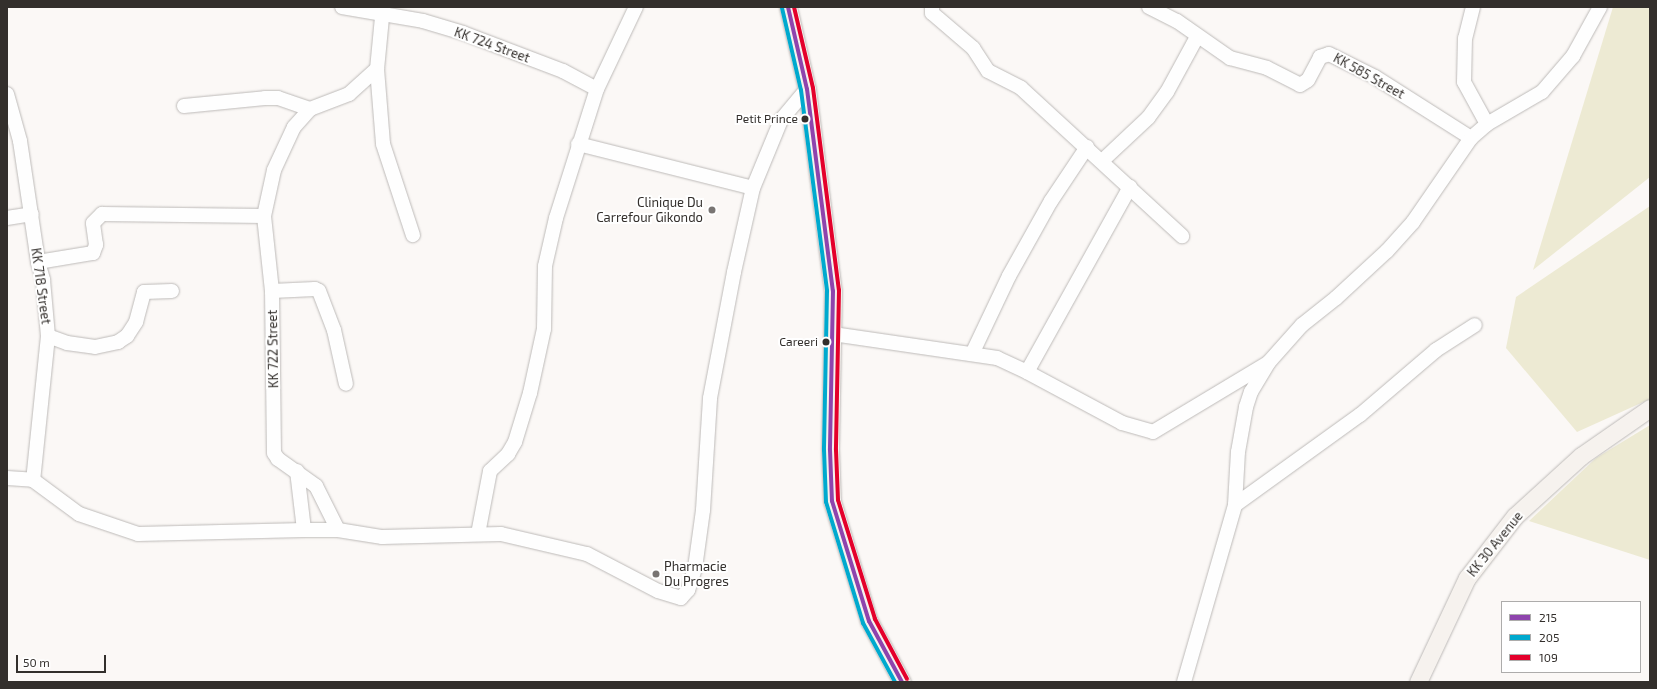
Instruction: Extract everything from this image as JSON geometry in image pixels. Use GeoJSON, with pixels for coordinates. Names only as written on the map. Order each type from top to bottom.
{"type":"FeatureCollection","features":[{"type":"Feature","properties":{"kind":"main road"},"geometry":{"type":"LineString","coordinates":[[788,7],[806,89],[833,292],[830,450],[832,500],[869,621],[902,682]]}},
{"type":"Feature","properties":{"kind":"main road","name":"KK 30 Avenue"},"geometry":{"type":"LineString","coordinates":[[1418,682],[1467,578],[1515,516],[1581,456],[1650,408]]}},
{"type":"Feature","properties":{"kind":"street","name":"KK 724 Street"},"geometry":{"type":"LineString","coordinates":[[342,7],[383,10],[463,33],[563,71],[597,89]]}},
{"type":"Feature","properties":{"kind":"street"},"geometry":{"type":"LineString","coordinates":[[478,534],[490,472],[508,454],[515,442],[530,393],[544,329],[547,247],[578,144],[597,89],[636,7]]}},
{"type":"Feature","properties":{"kind":"street"},"geometry":{"type":"LineString","coordinates":[[932,7],[932,13],[973,48],[988,71],[1021,88],[1087,147],[1182,236]]}},
{"type":"Feature","properties":{"kind":"street"},"geometry":{"type":"LineString","coordinates":[[1473,7],[1465,38],[1464,82],[1473,102],[1487,124]]}},
{"type":"Feature","properties":{"kind":"street"},"geometry":{"type":"LineString","coordinates":[[1184,682],[1235,505],[1243,420],[1251,392],[1269,362],[1302,325],[1336,298],[1387,251],[1413,222],[1471,138],[1487,124],[1542,92],[1573,56],[1600,7]]}},
{"type":"Feature","properties":{"kind":"street","name":"KK 585 Street"},"geometry":{"type":"LineString","coordinates":[[1158,9],[1197,37],[1230,58],[1267,68],[1300,85],[1308,80],[1320,57],[1329,54],[1375,77],[1471,138]]}},
{"type":"Feature","properties":{"kind":"street"},"geometry":{"type":"LineString","coordinates":[[383,10],[377,69],[383,144],[412,235]]}},
{"type":"Feature","properties":{"kind":"street"},"geometry":{"type":"LineString","coordinates":[[1102,161],[1148,118],[1167,92],[1197,37]]}},
{"type":"Feature","properties":{"kind":"street","name":"KK 722 Street"},"geometry":{"type":"LineString","coordinates":[[338,530],[316,486],[297,471],[278,459],[274,453],[272,291],[264,216],[278,157],[294,126],[310,109],[349,94],[377,69]]}},
{"type":"Feature","properties":{"kind":"street"},"geometry":{"type":"LineString","coordinates":[[7,478],[33,480],[79,514],[138,534],[338,530],[382,537],[501,534],[534,540],[587,554],[658,591],[682,598],[688,590],[695,568],[703,510],[710,398],[734,272],[753,188],[781,120],[806,89]]}},
{"type":"Feature","properties":{"kind":"street","name":"KK 718 Street"},"geometry":{"type":"LineString","coordinates":[[7,94],[14,113],[32,214],[38,262],[43,280],[48,336],[33,480]]}},
{"type":"Feature","properties":{"kind":"street"},"geometry":{"type":"LineString","coordinates":[[184,106],[278,98],[310,109]]}},
{"type":"Feature","properties":{"kind":"street"},"geometry":{"type":"LineString","coordinates":[[578,144],[753,188]]}},
{"type":"Feature","properties":{"kind":"street"},"geometry":{"type":"LineString","coordinates":[[972,354],[1012,269],[1051,201],[1087,147]]}},
{"type":"Feature","properties":{"kind":"street"},"geometry":{"type":"LineString","coordinates":[[1027,372],[1130,187]]}},
{"type":"Feature","properties":{"kind":"street"},"geometry":{"type":"LineString","coordinates":[[7,218],[32,214]]}},
{"type":"Feature","properties":{"kind":"street"},"geometry":{"type":"LineString","coordinates":[[38,262],[93,252],[96,245],[93,223],[102,214],[264,216]]}},
{"type":"Feature","properties":{"kind":"street"},"geometry":{"type":"LineString","coordinates":[[272,291],[315,289],[319,291],[334,330],[346,384]]}},
{"type":"Feature","properties":{"kind":"street"},"geometry":{"type":"LineString","coordinates":[[48,336],[67,343],[95,347],[118,342],[127,336],[136,322],[144,292],[172,291]]}},
{"type":"Feature","properties":{"kind":"street"},"geometry":{"type":"LineString","coordinates":[[1235,505],[1360,415],[1436,350],[1475,325]]}},
{"type":"Feature","properties":{"kind":"street"},"geometry":{"type":"LineString","coordinates":[[833,334],[996,358],[1027,372],[1122,423],[1153,432],[1269,362]]}},
{"type":"Feature","properties":{"kind":"street"},"geometry":{"type":"LineString","coordinates":[[297,471],[304,530]]}},
{"type":"Feature","properties":{"kind":"shaded area"},"geometry":{"type":"Polygon","coordinates":[[[1613,7],[1650,7],[1650,177],[1533,270],[1613,7]]]}},
{"type":"Feature","properties":{"kind":"shaded area"},"geometry":{"type":"Polygon","coordinates":[[[1650,206],[1650,399],[1577,432],[1506,348],[1516,297],[1650,206]]]}},
{"type":"Feature","properties":{"kind":"shaded area"},"geometry":{"type":"Polygon","coordinates":[[[1650,425],[1650,560],[1529,521],[1596,458],[1650,425]]]}},
{"type":"Feature","properties":{"kind":"transit line","name":"215"},"geometry":{"type":"LineString","coordinates":[[788,7],[807,89],[833,291],[830,450],[832,501],[869,621],[902,682]]}},
{"type":"Feature","properties":{"kind":"transit line","name":"109"},"geometry":{"type":"LineString","coordinates":[[794,7],[813,88],[839,290],[836,450],[838,500],[875,619],[907,679]]}},
{"type":"Feature","properties":{"kind":"transit line","name":"205"},"geometry":{"type":"LineString","coordinates":[[782,8],[801,90],[827,291],[824,450],[826,502],[863,623],[895,682]]}},
{"type":"Feature","properties":{"kind":"place","name":"Petit Prince"},"geometry":{"type":"Point","coordinates":[805,119]}},
{"type":"Feature","properties":{"kind":"place","name":"Clinique Du Carrefour Gikondo"},"geometry":{"type":"Point","coordinates":[712,210]}},
{"type":"Feature","properties":{"kind":"place","name":"Careeri"},"geometry":{"type":"Point","coordinates":[826,342]}},
{"type":"Feature","properties":{"kind":"place","name":"Pharmacie Du Progres"},"geometry":{"type":"Point","coordinates":[656,574]}}]}
